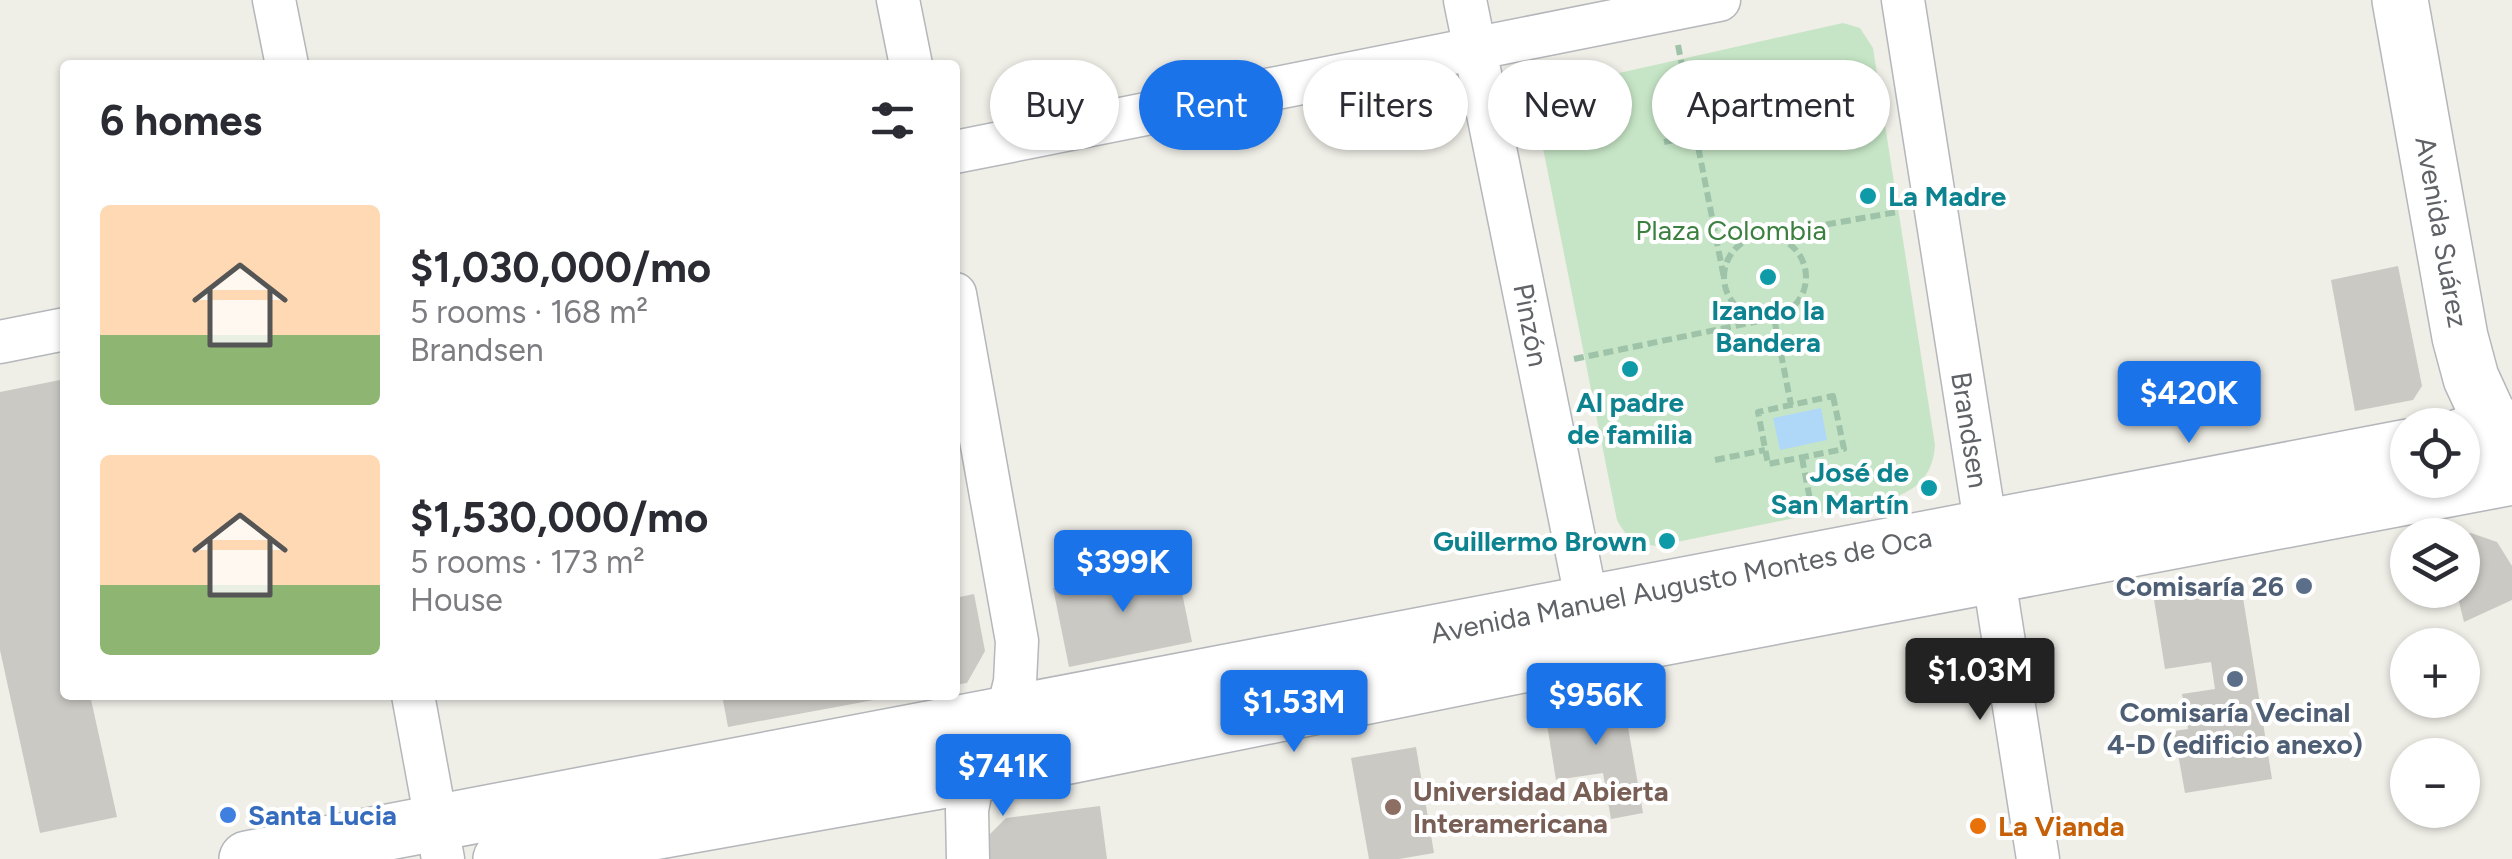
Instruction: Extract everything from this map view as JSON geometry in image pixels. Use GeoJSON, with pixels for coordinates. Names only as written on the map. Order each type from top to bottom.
{"type":"FeatureCollection","features":[{"type":"Feature","properties":{"kind":"main road","name":"Avenida Suárez"},"geometry":{"type":"LineString","coordinates":[[2400,0],[2460,337],[2471,378],[2499,445]]}},
{"type":"Feature","properties":{"kind":"main road","name":"Avenida Manuel Augusto Montes de Oca"},"geometry":{"type":"LineString","coordinates":[[247,859],[440,841],[1007,714],[1592,626],[1990,552],[2499,445]]}},
{"type":"Feature","properties":{"kind":"main road","name":"Avenida Manuel Augusto Montes de Oca"},"geometry":{"type":"LineString","coordinates":[[501,859],[974,776],[1592,626],[1820,557],[1990,552],[2390,451]]}},
{"type":"Feature","properties":{"kind":"street"},"geometry":{"type":"LineString","coordinates":[[274,0],[286,60]]}},
{"type":"Feature","properties":{"kind":"street"},"geometry":{"type":"LineString","coordinates":[[898,0],[911,60]]}},
{"type":"Feature","properties":{"kind":"street","name":"Pinzón"},"geometry":{"type":"LineString","coordinates":[[1466,0],[1592,626]]}},
{"type":"Feature","properties":{"kind":"street"},"geometry":{"type":"LineString","coordinates":[[960,151],[1718,0]]}},
{"type":"Feature","properties":{"kind":"street","name":"Brandsen"},"geometry":{"type":"LineString","coordinates":[[1903,0],[2038,859]]}},
{"type":"Feature","properties":{"kind":"street"},"geometry":{"type":"LineString","coordinates":[[960,322],[1017,641],[1015,682],[1007,714],[974,776],[967,810],[968,859]]}},
{"type":"Feature","properties":{"kind":"street"},"geometry":{"type":"LineString","coordinates":[[0,342],[60,330]]}},
{"type":"Feature","properties":{"kind":"street"},"geometry":{"type":"LineString","coordinates":[[415,700],[440,841]]}},
{"type":"Feature","properties":{"kind":"path"},"geometry":{"type":"LineString","coordinates":[[1671,10],[1681,60]]}},
{"type":"Feature","properties":{"kind":"path"},"geometry":{"type":"LineString","coordinates":[[1699,150],[1727,293],[1746,314],[1774,318]]}},
{"type":"Feature","properties":{"kind":"path"},"geometry":{"type":"LineString","coordinates":[[1724,278],[1733,252],[1756,237],[1934,205]]}},
{"type":"Feature","properties":{"kind":"path"},"geometry":{"type":"LineString","coordinates":[[1540,366],[1774,318],[1798,303],[1806,276],[1803,261],[1784,240],[1756,237]]}},
{"type":"Feature","properties":{"kind":"path"},"geometry":{"type":"LineString","coordinates":[[1774,318],[1791,405]]}},
{"type":"Feature","properties":{"kind":"path"},"geometry":{"type":"LineString","coordinates":[[1833,396],[1844,449],[1768,464],[1766,450],[1758,412],[1833,396]]}},
{"type":"Feature","properties":{"kind":"path"},"geometry":{"type":"LineString","coordinates":[[1715,460],[1766,450]]}},
{"type":"Feature","properties":{"kind":"path"},"geometry":{"type":"LineString","coordinates":[[1802,458],[1820,557]]}},
{"type":"Feature","properties":{"kind":"green space","name":"Plaza Colombia"},"geometry":{"type":"Polygon","coordinates":[[[1843,23],[1860,28],[1873,48],[1875,60],[1677,60],[1843,23]]]}},
{"type":"Feature","properties":{"kind":"green space","name":"Plaza Colombia"},"geometry":{"type":"Polygon","coordinates":[[[1652,66],[1652,150],[1889,150],[1935,445],[1928,471],[1911,489],[1893,498],[1657,546],[1638,542],[1617,520],[1543,150],[1632,150],[1632,70],[1652,66]]]}},
{"type":"Feature","properties":{"kind":"water"},"geometry":{"type":"Polygon","coordinates":[[[1821,408],[1827,440],[1780,450],[1773,418],[1821,408]]]}},
{"type":"Feature","properties":{"kind":"building"},"geometry":{"type":"Polygon","coordinates":[[[2398,266],[2422,386],[2413,400],[2355,411],[2331,280],[2398,266]]]}},
{"type":"Feature","properties":{"kind":"building"},"geometry":{"type":"Polygon","coordinates":[[[60,380],[60,700],[91,700],[117,817],[40,833],[0,650],[0,392],[60,380]]]}},
{"type":"Feature","properties":{"kind":"building"},"geometry":{"type":"Polygon","coordinates":[[[2480,536],[2497,542],[2512,566],[2512,600],[2464,622],[2460,608],[2480,608],[2480,536]]]}},
{"type":"Feature","properties":{"kind":"building"},"geometry":{"type":"Polygon","coordinates":[[[1176,563],[1192,642],[1069,667],[1053,588],[1176,563]]]}},
{"type":"Feature","properties":{"kind":"building","name":"Comisaría Vecinal 4-D (edificio anexo)"},"geometry":{"type":"Polygon","coordinates":[[[2240,579],[2272,779],[2185,793],[2174,731],[2188,729],[2182,694],[2215,689],[2211,662],[2165,669],[2153,593],[2240,579]]]}},
{"type":"Feature","properties":{"kind":"building"},"geometry":{"type":"Polygon","coordinates":[[[974,594],[985,651],[967,683],[960,684],[960,597],[974,594]]]}},
{"type":"Feature","properties":{"kind":"building"},"geometry":{"type":"Polygon","coordinates":[[[1622,693],[1643,813],[1611,819],[1603,773],[1556,780],[1544,706],[1622,693]]]}},
{"type":"Feature","properties":{"kind":"building"},"geometry":{"type":"Polygon","coordinates":[[[723,700],[874,700],[728,727],[723,700]]]}},
{"type":"Feature","properties":{"kind":"building","name":"Universidad Abierta Interamericana"},"geometry":{"type":"Polygon","coordinates":[[[1416,747],[1434,853],[1369,859],[1351,758],[1416,747]]]}},
{"type":"Feature","properties":{"kind":"building"},"geometry":{"type":"Polygon","coordinates":[[[1100,806],[1107,859],[985,859],[983,841],[1006,818],[1100,806]]]}},
{"type":"Feature","properties":{"kind":"place","name":"La Madre"},"geometry":{"type":"Point","coordinates":[1868,196]}},
{"type":"Feature","properties":{"kind":"place","name":"Izando la Bandera"},"geometry":{"type":"Point","coordinates":[1768,277]}},
{"type":"Feature","properties":{"kind":"place","name":"Al padre de familia"},"geometry":{"type":"Point","coordinates":[1630,369]}},
{"type":"Feature","properties":{"kind":"place","name":"José de San Martín"},"geometry":{"type":"Point","coordinates":[1929,488]}},
{"type":"Feature","properties":{"kind":"place","name":"Guillermo Brown"},"geometry":{"type":"Point","coordinates":[1667,541]}},
{"type":"Feature","properties":{"kind":"place","name":"Comisaría 26"},"geometry":{"type":"Point","coordinates":[2304,586]}},
{"type":"Feature","properties":{"kind":"place","name":"Comisaría Vecinal 4-D (edificio anexo)"},"geometry":{"type":"Point","coordinates":[2235,679]}},
{"type":"Feature","properties":{"kind":"place","name":"Universidad Abierta Interamericana"},"geometry":{"type":"Point","coordinates":[1393,807]}},
{"type":"Feature","properties":{"kind":"place","name":"Santa Lucia"},"geometry":{"type":"Point","coordinates":[228,815]}},
{"type":"Feature","properties":{"kind":"place","name":"La Vianda"},"geometry":{"type":"Point","coordinates":[1978,826]}}]}
